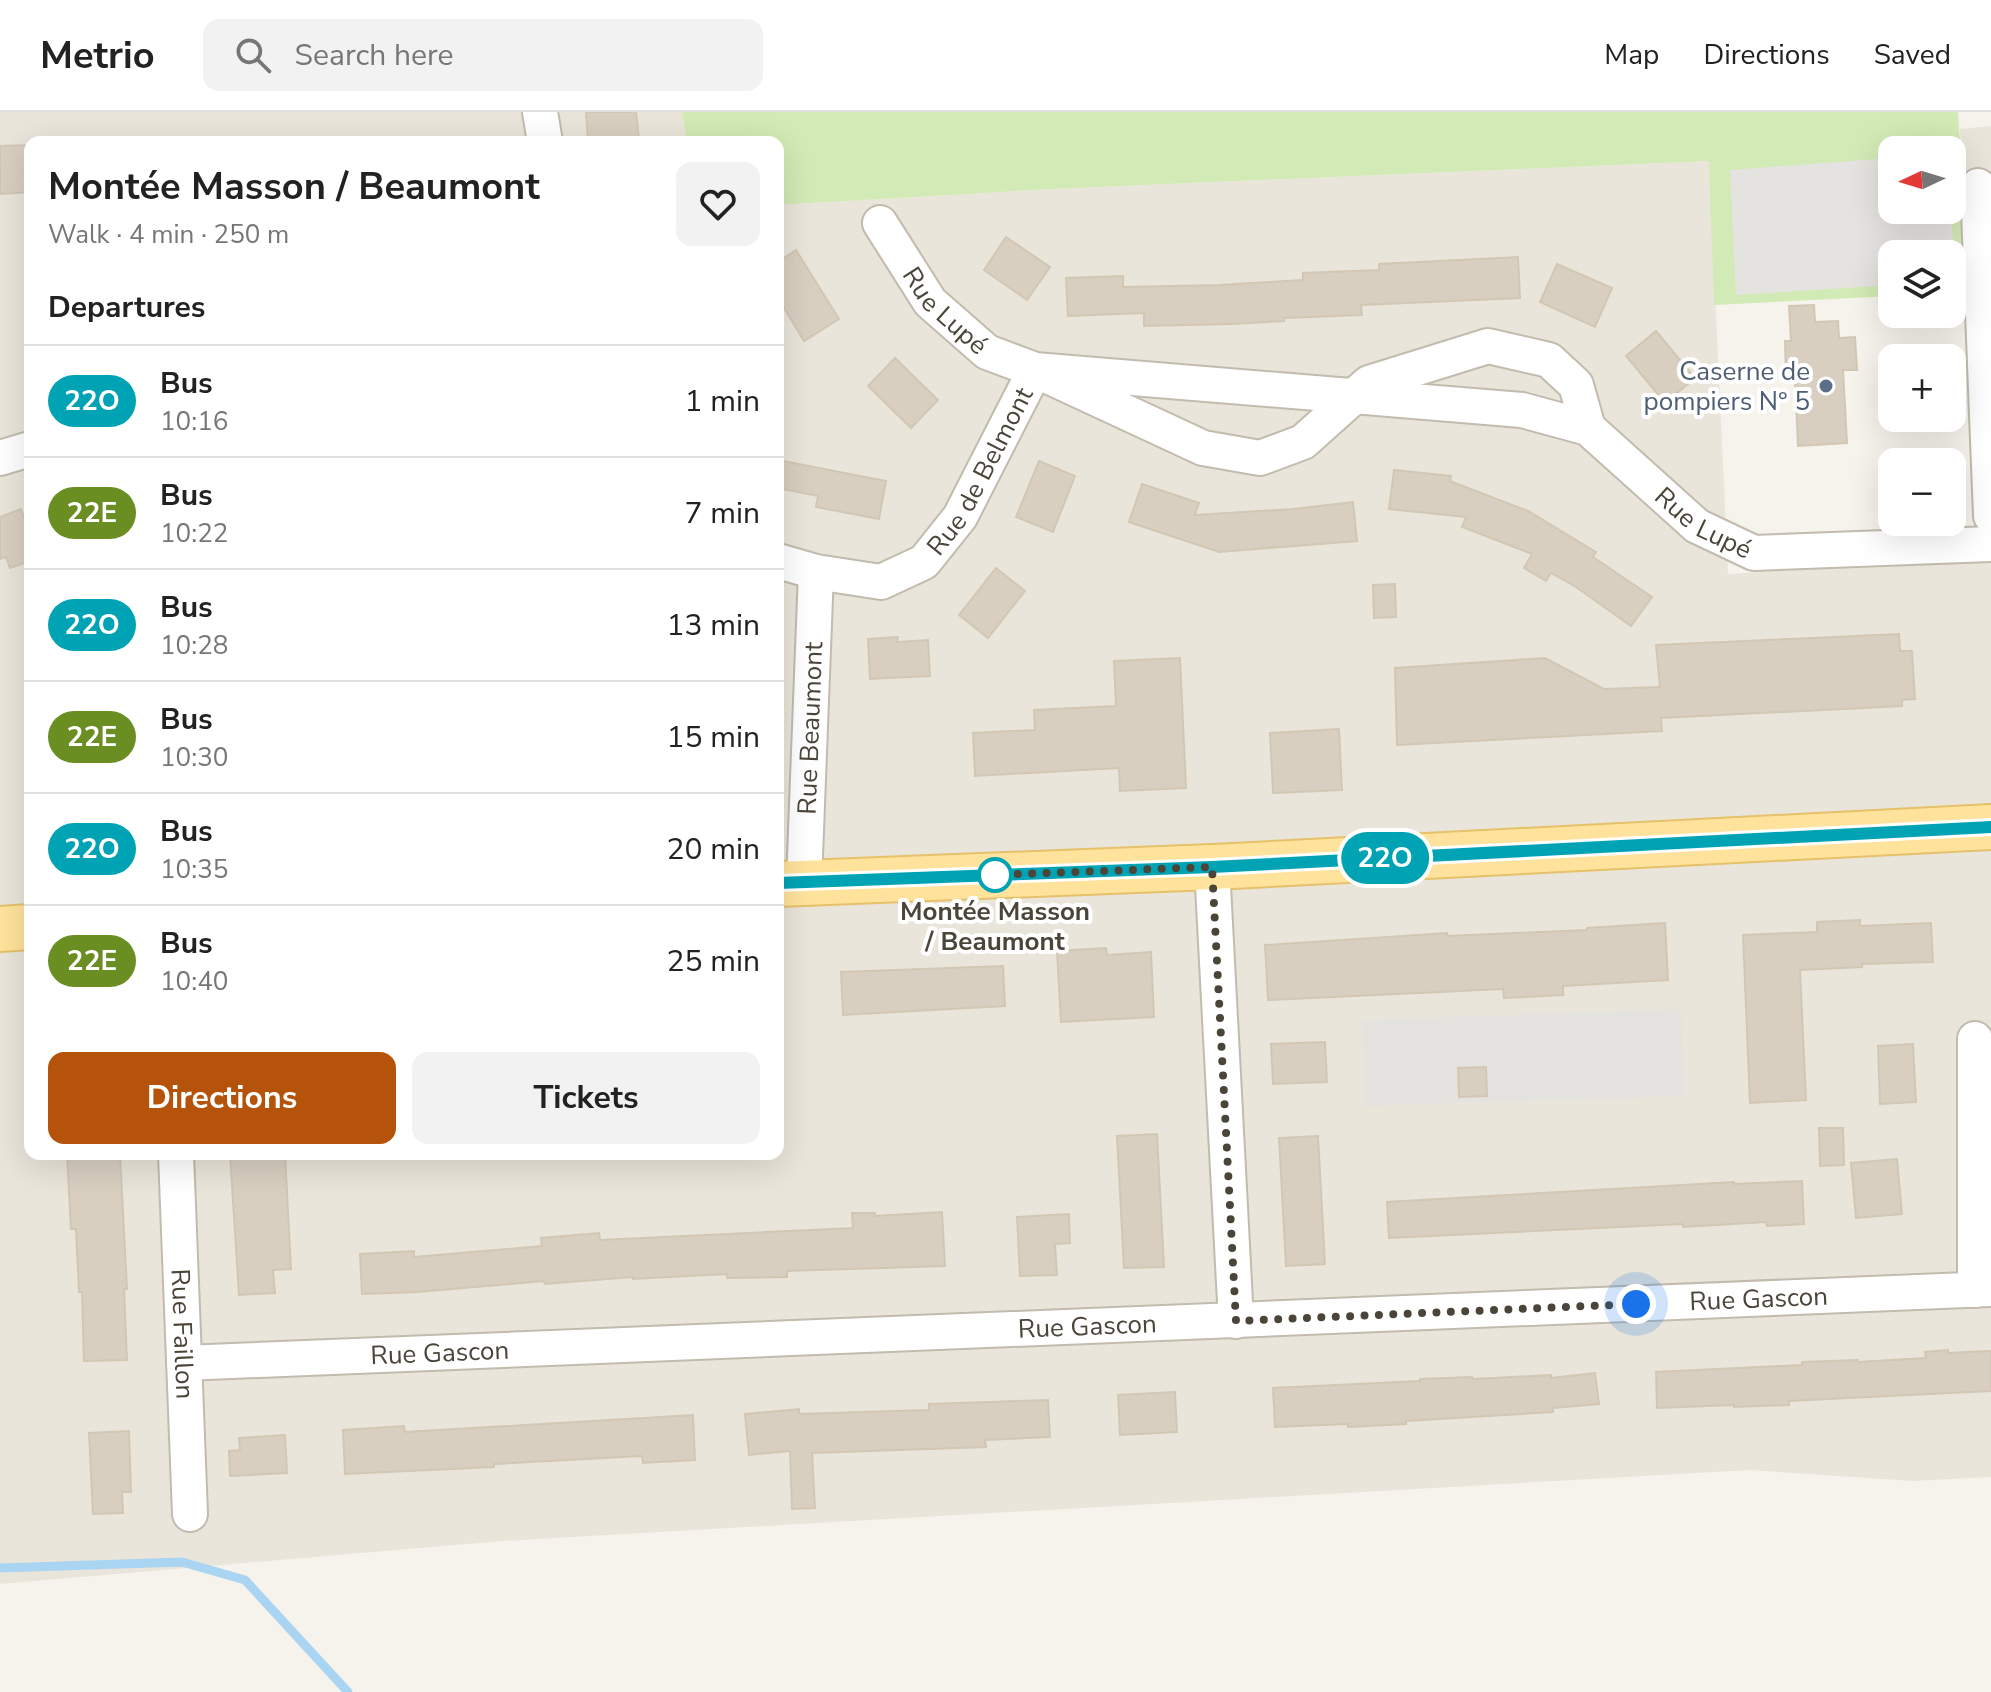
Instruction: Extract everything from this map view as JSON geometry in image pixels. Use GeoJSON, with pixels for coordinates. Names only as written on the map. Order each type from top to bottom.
{"type":"FeatureCollection","features":[{"type":"Feature","properties":{"kind":"main road"},"geometry":{"type":"LineString","coordinates":[[791,883],[1212,867],[1991,827]]}},
{"type":"Feature","properties":{"kind":"main road"},"geometry":{"type":"LineString","coordinates":[[0,929],[24,927]]}},
{"type":"Feature","properties":{"kind":"street"},"geometry":{"type":"LineString","coordinates":[[540,112],[544,136]]}},
{"type":"Feature","properties":{"kind":"street"},"geometry":{"type":"LineString","coordinates":[[1978,186],[1987,298],[1991,516]]}},
{"type":"Feature","properties":{"kind":"street","name":"Rue Lupé"},"geometry":{"type":"LineString","coordinates":[[880,223],[930,302],[987,352],[1035,370],[1203,448],[1260,458],[1303,442],[1369,383],[1488,346],[1549,360],[1576,385],[1588,428]]}},
{"type":"Feature","properties":{"kind":"street","name":"Rue Lupé"},"geometry":{"type":"LineString","coordinates":[[1035,370],[1522,410],[1588,428],[1697,526],[1754,553],[1991,544]]}},
{"type":"Feature","properties":{"kind":"street","name":"Rue de Belmont"},"geometry":{"type":"LineString","coordinates":[[784,563],[816,572],[881,582],[924,562],[960,517],[1035,370]]}},
{"type":"Feature","properties":{"kind":"street"},"geometry":{"type":"LineString","coordinates":[[0,458],[24,451]]}},
{"type":"Feature","properties":{"kind":"street","name":"Rue Beaumont"},"geometry":{"type":"LineString","coordinates":[[791,883],[816,572]]}},
{"type":"Feature","properties":{"kind":"street"},"geometry":{"type":"LineString","coordinates":[[1212,867],[1236,1321]]}},
{"type":"Feature","properties":{"kind":"street"},"geometry":{"type":"LineString","coordinates":[[1975,1039],[1983,1290]]}},
{"type":"Feature","properties":{"kind":"street","name":"Rue Faillon"},"geometry":{"type":"LineString","coordinates":[[176,1160],[190,1514]]}},
{"type":"Feature","properties":{"kind":"street","name":"Rue Gascon"},"geometry":{"type":"LineString","coordinates":[[184,1363],[1983,1290]]}},
{"type":"Feature","properties":{"kind":"shaded area"},"geometry":{"type":"Polygon","coordinates":[[[0,112],[682,112],[686,136],[24,136],[24,1160],[784,1160],[784,205],[1052,189],[1709,161],[1728,574],[1991,558],[1991,1477],[1913,1481],[1749,1470],[502,1541],[0,1584],[0,112]]]}},
{"type":"Feature","properties":{"kind":"shaded area"},"geometry":{"type":"Polygon","coordinates":[[[1991,126],[1991,445],[1970,291],[1966,224],[1966,136],[1960,136],[1960,129],[1991,126]]]}},
{"type":"Feature","properties":{"kind":"shaded area"},"geometry":{"type":"Polygon","coordinates":[[[1878,159],[1878,224],[1952,224],[1953,240],[1878,240],[1878,286],[1736,295],[1730,170],[1878,159]]]}},
{"type":"Feature","properties":{"kind":"shaded area"},"geometry":{"type":"Polygon","coordinates":[[[1681,1009],[1684,1096],[1365,1106],[1362,1020],[1681,1009]]]}},
{"type":"Feature","properties":{"kind":"green space"},"geometry":{"type":"Polygon","coordinates":[[[682,112],[1958,112],[1960,136],[1878,136],[1878,224],[1966,224],[1970,291],[1966,291],[1966,240],[1878,240],[1878,297],[1714,305],[1709,161],[1052,189],[784,205],[784,136],[686,136],[682,112]]]}},
{"type":"Feature","properties":{"kind":"building"},"geometry":{"type":"Polygon","coordinates":[[[586,112],[636,112],[639,136],[588,136],[586,112]]]}},
{"type":"Feature","properties":{"kind":"building"},"geometry":{"type":"Polygon","coordinates":[[[24,145],[24,192],[0,194],[0,146],[24,145]]]}},
{"type":"Feature","properties":{"kind":"building"},"geometry":{"type":"Polygon","coordinates":[[[1006,237],[1050,267],[1027,300],[984,270],[1006,237]]]}},
{"type":"Feature","properties":{"kind":"building"},"geometry":{"type":"Polygon","coordinates":[[[796,250],[839,319],[804,341],[784,308],[784,258],[796,250]]]}},
{"type":"Feature","properties":{"kind":"building"},"geometry":{"type":"Polygon","coordinates":[[[1518,257],[1520,298],[1361,305],[1362,315],[1231,324],[1144,326],[1144,313],[1068,316],[1066,278],[1123,276],[1123,287],[1219,285],[1303,280],[1303,273],[1379,270],[1379,264],[1518,257]]]}},
{"type":"Feature","properties":{"kind":"building"},"geometry":{"type":"Polygon","coordinates":[[[1557,264],[1612,288],[1595,327],[1540,302],[1557,264]]]}},
{"type":"Feature","properties":{"kind":"building"},"geometry":{"type":"Polygon","coordinates":[[[1814,305],[1815,322],[1838,321],[1839,338],[1855,337],[1857,370],[1843,370],[1847,443],[1798,446],[1795,379],[1786,379],[1785,341],[1791,341],[1789,306],[1814,305]]]}},
{"type":"Feature","properties":{"kind":"building"},"geometry":{"type":"Polygon","coordinates":[[[1656,331],[1695,378],[1665,403],[1626,356],[1656,331]]]}},
{"type":"Feature","properties":{"kind":"building"},"geometry":{"type":"Polygon","coordinates":[[[895,358],[938,400],[911,428],[868,386],[895,358]]]}},
{"type":"Feature","properties":{"kind":"building"},"geometry":{"type":"Polygon","coordinates":[[[784,461],[886,481],[879,519],[816,507],[818,496],[784,489],[784,461]]]}},
{"type":"Feature","properties":{"kind":"building"},"geometry":{"type":"Polygon","coordinates":[[[1039,461],[1075,476],[1053,532],[1016,517],[1039,461]]]}},
{"type":"Feature","properties":{"kind":"building"},"geometry":{"type":"Polygon","coordinates":[[[1394,470],[1451,476],[1450,481],[1528,511],[1596,552],[1593,557],[1652,597],[1631,626],[1551,573],[1546,581],[1524,568],[1532,554],[1462,527],[1466,517],[1389,509],[1394,470]]]}},
{"type":"Feature","properties":{"kind":"building"},"geometry":{"type":"Polygon","coordinates":[[[1142,484],[1199,503],[1195,515],[1353,502],[1357,541],[1219,552],[1129,522],[1142,484]]]}},
{"type":"Feature","properties":{"kind":"building"},"geometry":{"type":"Polygon","coordinates":[[[21,509],[24,517],[24,563],[10,568],[6,557],[0,559],[0,517],[21,509]]]}},
{"type":"Feature","properties":{"kind":"building"},"geometry":{"type":"Polygon","coordinates":[[[996,568],[1025,591],[988,638],[959,615],[996,568]]]}},
{"type":"Feature","properties":{"kind":"building"},"geometry":{"type":"Polygon","coordinates":[[[1395,584],[1396,617],[1374,618],[1373,585],[1395,584]]]}},
{"type":"Feature","properties":{"kind":"building"},"geometry":{"type":"Polygon","coordinates":[[[1899,634],[1900,651],[1912,651],[1915,699],[1902,700],[1902,706],[1661,718],[1662,731],[1397,745],[1395,668],[1545,658],[1604,689],[1660,687],[1656,645],[1899,634]]]}},
{"type":"Feature","properties":{"kind":"building"},"geometry":{"type":"Polygon","coordinates":[[[898,637],[897,642],[928,640],[930,676],[870,679],[868,639],[898,637]]]}},
{"type":"Feature","properties":{"kind":"building"},"geometry":{"type":"Polygon","coordinates":[[[1180,658],[1186,788],[1120,791],[1119,768],[975,776],[973,733],[1035,730],[1034,710],[1116,706],[1114,661],[1180,658]]]}},
{"type":"Feature","properties":{"kind":"building"},"geometry":{"type":"Polygon","coordinates":[[[1339,729],[1342,790],[1273,793],[1270,733],[1339,729]]]}},
{"type":"Feature","properties":{"kind":"building"},"geometry":{"type":"Polygon","coordinates":[[[1860,920],[1860,926],[1931,923],[1933,962],[1800,970],[1806,1100],[1750,1103],[1743,935],[1817,932],[1817,922],[1860,920]]]}},
{"type":"Feature","properties":{"kind":"building"},"geometry":{"type":"Polygon","coordinates":[[[1665,923],[1668,980],[1563,986],[1563,995],[1504,998],[1503,989],[1268,1000],[1265,945],[1447,933],[1447,936],[1587,930],[1665,923]]]}},
{"type":"Feature","properties":{"kind":"building"},"geometry":{"type":"Polygon","coordinates":[[[1106,948],[1107,955],[1151,952],[1154,1017],[1061,1022],[1057,951],[1106,948]]]}},
{"type":"Feature","properties":{"kind":"building"},"geometry":{"type":"Polygon","coordinates":[[[1003,966],[1005,1006],[843,1015],[841,972],[1003,966]]]}},
{"type":"Feature","properties":{"kind":"building"},"geometry":{"type":"Polygon","coordinates":[[[1325,1042],[1327,1082],[1273,1084],[1271,1044],[1325,1042]]]}},
{"type":"Feature","properties":{"kind":"building"},"geometry":{"type":"Polygon","coordinates":[[[1913,1044],[1916,1102],[1880,1104],[1878,1046],[1913,1044]]]}},
{"type":"Feature","properties":{"kind":"building"},"geometry":{"type":"Polygon","coordinates":[[[1486,1067],[1487,1096],[1459,1097],[1458,1068],[1486,1067]]]}},
{"type":"Feature","properties":{"kind":"building"},"geometry":{"type":"Polygon","coordinates":[[[1819,1128],[1843,1128],[1844,1165],[1820,1166],[1819,1128]]]}},
{"type":"Feature","properties":{"kind":"building"},"geometry":{"type":"Polygon","coordinates":[[[1157,1134],[1164,1267],[1124,1268],[1117,1136],[1157,1134]]]}},
{"type":"Feature","properties":{"kind":"building"},"geometry":{"type":"Polygon","coordinates":[[[1318,1136],[1325,1264],[1286,1266],[1279,1138],[1318,1136]]]}},
{"type":"Feature","properties":{"kind":"building"},"geometry":{"type":"Polygon","coordinates":[[[1897,1159],[1902,1214],[1856,1218],[1851,1163],[1897,1159]]]}},
{"type":"Feature","properties":{"kind":"building"},"geometry":{"type":"Polygon","coordinates":[[[67,1160],[120,1160],[127,1360],[84,1361],[76,1229],[71,1229],[67,1160]]]}},
{"type":"Feature","properties":{"kind":"building"},"geometry":{"type":"Polygon","coordinates":[[[230,1160],[285,1160],[291,1269],[273,1270],[275,1293],[239,1295],[230,1160]]]}},
{"type":"Feature","properties":{"kind":"building"},"geometry":{"type":"Polygon","coordinates":[[[1802,1181],[1804,1224],[1767,1226],[1766,1222],[1683,1227],[1683,1224],[1389,1238],[1387,1202],[1734,1182],[1802,1181]]]}},
{"type":"Feature","properties":{"kind":"building"},"geometry":{"type":"Polygon","coordinates":[[[942,1212],[945,1266],[787,1271],[787,1277],[727,1278],[727,1274],[545,1284],[544,1281],[362,1294],[360,1254],[414,1251],[414,1257],[542,1246],[541,1238],[599,1233],[600,1240],[853,1228],[852,1213],[875,1213],[875,1216],[942,1212]]]}},
{"type":"Feature","properties":{"kind":"building"},"geometry":{"type":"Polygon","coordinates":[[[1069,1214],[1070,1243],[1055,1244],[1057,1275],[1020,1276],[1017,1217],[1069,1214]]]}},
{"type":"Feature","properties":{"kind":"building"},"geometry":{"type":"Polygon","coordinates":[[[1948,1350],[1948,1353],[1991,1351],[1991,1391],[1789,1401],[1789,1405],[1657,1408],[1656,1372],[1802,1365],[1802,1362],[1926,1358],[1925,1352],[1948,1350]]]}},
{"type":"Feature","properties":{"kind":"building"},"geometry":{"type":"Polygon","coordinates":[[[1595,1373],[1599,1404],[1553,1408],[1553,1412],[1406,1421],[1406,1424],[1275,1427],[1273,1388],[1472,1377],[1551,1375],[1551,1378],[1595,1373]]]}},
{"type":"Feature","properties":{"kind":"building"},"geometry":{"type":"Polygon","coordinates":[[[1175,1392],[1177,1432],[1120,1435],[1118,1395],[1175,1392]]]}},
{"type":"Feature","properties":{"kind":"building"},"geometry":{"type":"Polygon","coordinates":[[[1048,1400],[1050,1437],[985,1440],[986,1447],[812,1453],[815,1508],[792,1509],[790,1451],[749,1455],[745,1414],[799,1409],[799,1414],[929,1410],[929,1404],[1048,1400]]]}},
{"type":"Feature","properties":{"kind":"building"},"geometry":{"type":"Polygon","coordinates":[[[693,1415],[695,1460],[643,1463],[642,1456],[345,1474],[343,1430],[404,1426],[405,1432],[693,1415]]]}},
{"type":"Feature","properties":{"kind":"building"},"geometry":{"type":"Polygon","coordinates":[[[129,1431],[131,1492],[122,1492],[123,1513],[93,1514],[89,1433],[129,1431]]]}},
{"type":"Feature","properties":{"kind":"building"},"geometry":{"type":"Polygon","coordinates":[[[285,1435],[287,1473],[230,1476],[229,1451],[240,1450],[239,1438],[285,1435]]]}},
{"type":"Feature","properties":{"kind":"waterway"},"geometry":{"type":"LineString","coordinates":[[0,1568],[182,1562],[245,1580],[348,1692]]}},
{"type":"Feature","properties":{"kind":"bus line","name":"22O"},"geometry":{"type":"LineString","coordinates":[[784,883],[1212,867],[1991,827]]}},
{"type":"Feature","properties":{"kind":"place","name":"Caserne de pompiers N° 5"},"geometry":{"type":"Point","coordinates":[1826,386]}},
{"type":"Feature","properties":{"kind":"place","name":"Montée Masson / Beaumont"},"geometry":{"type":"Point","coordinates":[995,875]}},
{"type":"Feature","properties":{"kind":"route"},"geometry":{"type":"LineString","coordinates":[[995,875],[992,875],[1212,867],[1236,1321],[1636,1304]]}}]}
